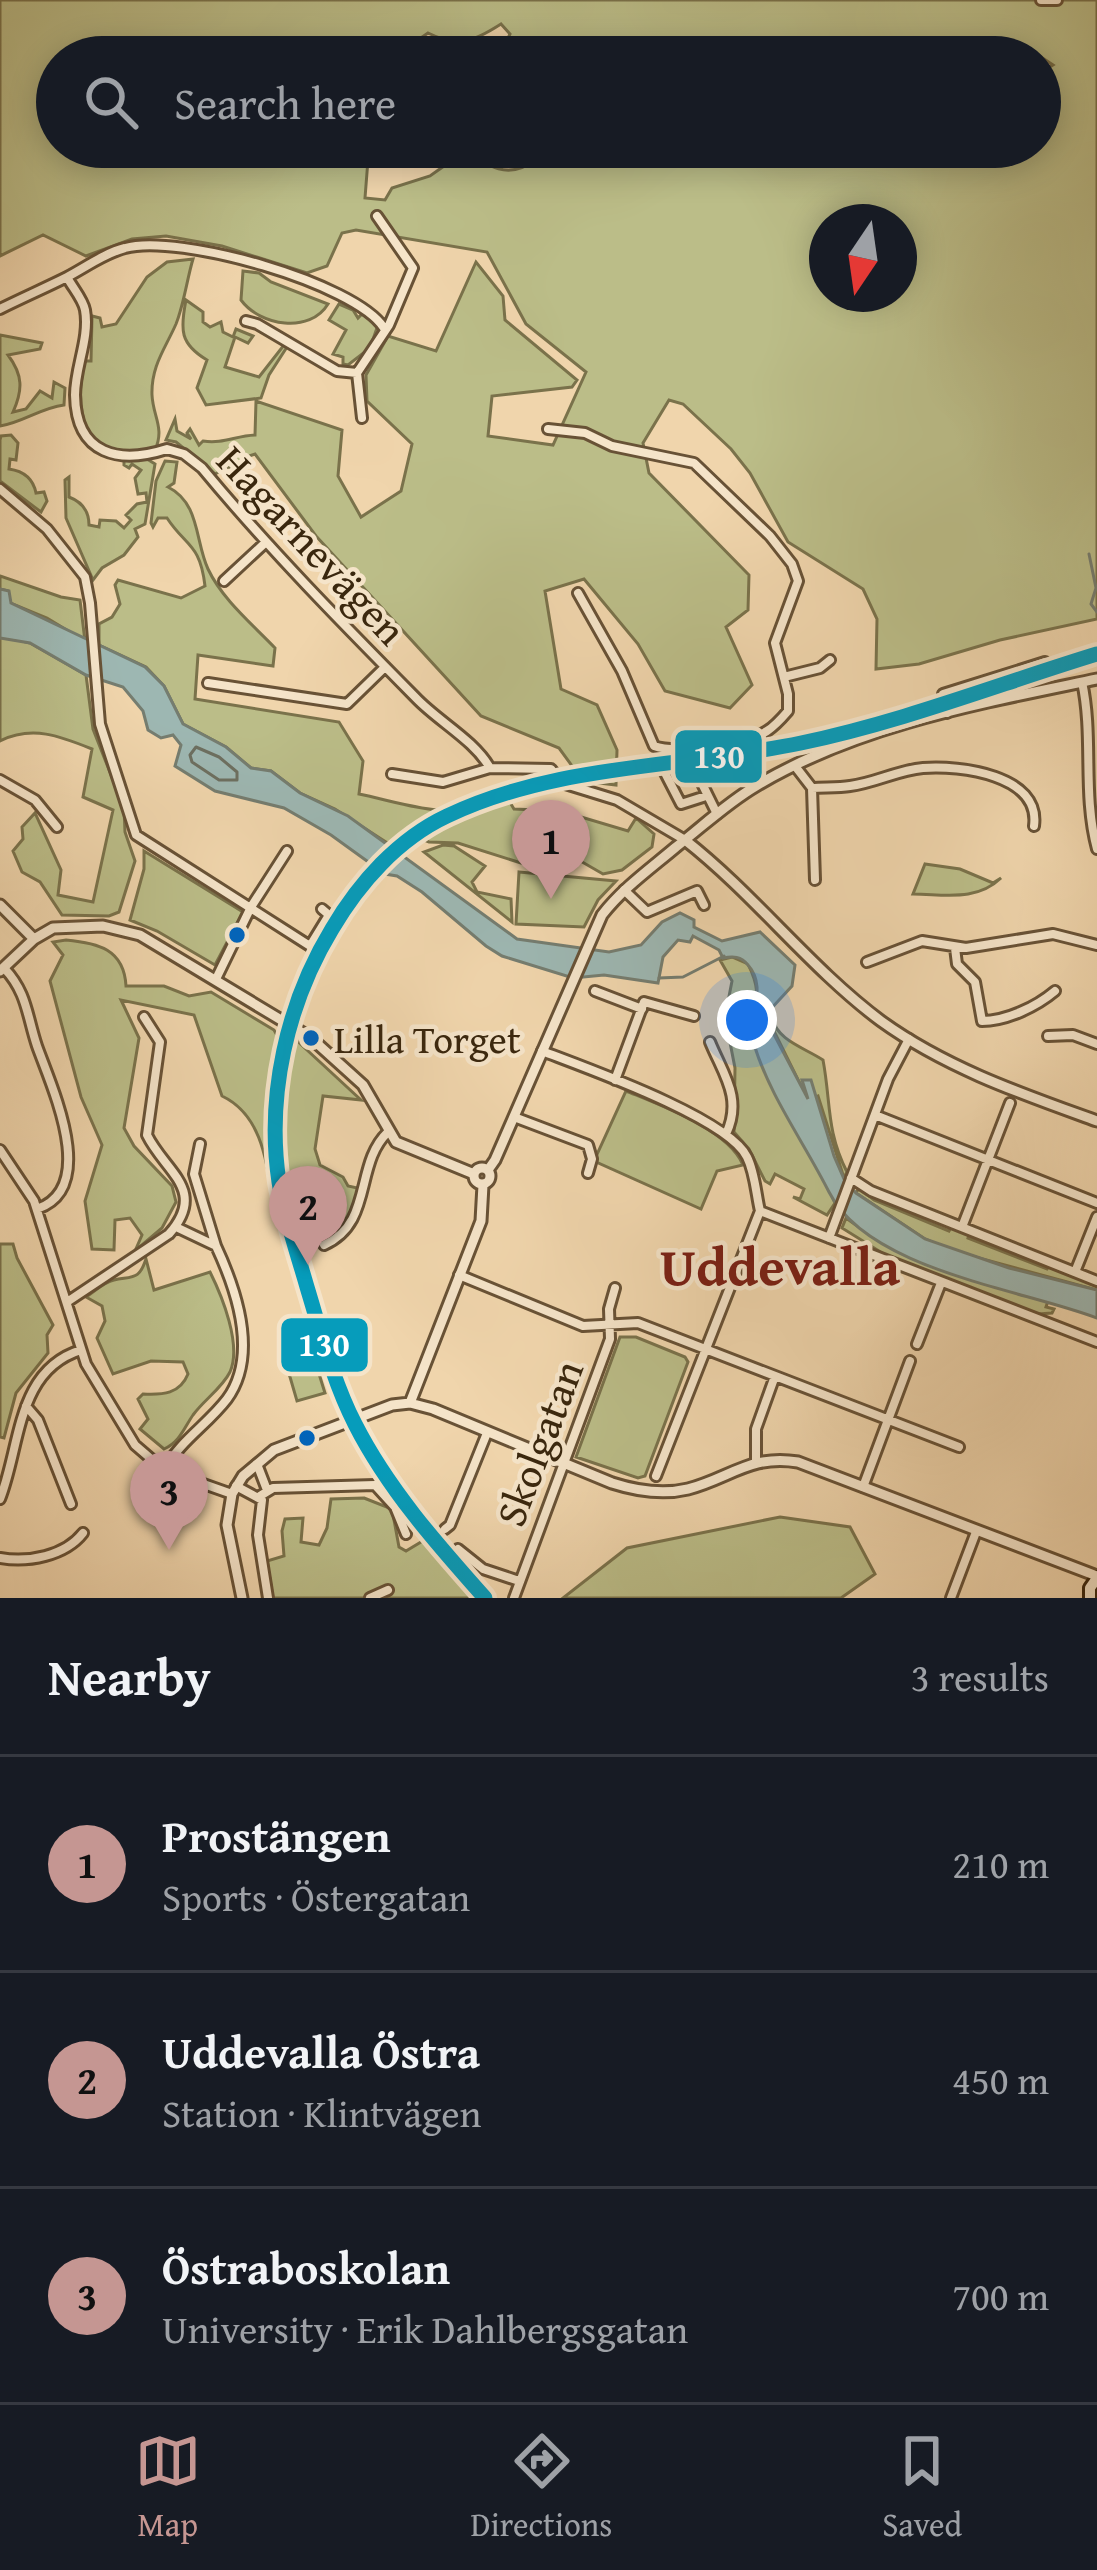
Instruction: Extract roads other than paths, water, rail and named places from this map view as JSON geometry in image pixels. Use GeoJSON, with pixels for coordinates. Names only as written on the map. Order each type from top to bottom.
{"type":"FeatureCollection","features":[{"type":"Feature","properties":{"kind":"street"},"geometry":{"type":"LineString","coordinates":[[1041,0],[1057,0]]}},
{"type":"Feature","properties":{"kind":"street"},"geometry":{"type":"LineString","coordinates":[[362,418],[356,373],[394,316],[413,268],[376,216]]}},
{"type":"Feature","properties":{"kind":"street"},"geometry":{"type":"LineString","coordinates":[[0,309],[125,248],[156,243],[238,257],[299,279],[374,314],[384,328]]}},
{"type":"Feature","properties":{"kind":"street","name":"Hagarnevägen"},"geometry":{"type":"LineString","coordinates":[[67,277],[85,310],[75,394],[90,443],[116,456],[167,449],[184,454],[202,468],[385,667],[490,768]]}},
{"type":"Feature","properties":{"kind":"street"},"geometry":{"type":"LineString","coordinates":[[245,321],[337,371],[356,373]]}},
{"type":"Feature","properties":{"kind":"street"},"geometry":{"type":"LineString","coordinates":[[548,429],[585,433],[622,449],[690,461],[770,536],[797,577],[776,634],[789,708],[770,730],[746,740],[658,748],[650,743],[622,671],[578,593]]}},
{"type":"Feature","properties":{"kind":"street"},"geometry":{"type":"LineString","coordinates":[[0,488],[47,529],[76,562],[88,586],[100,724],[140,839],[310,946],[328,915],[322,909]]}},
{"type":"Feature","properties":{"kind":"street"},"geometry":{"type":"LineString","coordinates":[[224,581],[266,542]]}},
{"type":"Feature","properties":{"kind":"street"},"geometry":{"type":"LineString","coordinates":[[784,677],[820,668],[830,660]]}},
{"type":"Feature","properties":{"kind":"street"},"geometry":{"type":"LineString","coordinates":[[947,713],[943,694],[1046,662]]}},
{"type":"Feature","properties":{"kind":"street"},"geometry":{"type":"LineString","coordinates":[[208,683],[347,704],[385,667]]}},
{"type":"Feature","properties":{"kind":"street"},"geometry":{"type":"LineString","coordinates":[[410,1403],[481,1221],[483,1185],[491,1178],[488,1170],[589,939],[624,890],[754,787],[795,766],[868,736],[947,713],[1097,679]]}},
{"type":"Feature","properties":{"kind":"street"},"geometry":{"type":"LineString","coordinates":[[1082,682],[1094,730],[1085,748],[1097,849]]}},
{"type":"Feature","properties":{"kind":"street"},"geometry":{"type":"LineString","coordinates":[[685,748],[717,814]]}},
{"type":"Feature","properties":{"kind":"street"},"geometry":{"type":"LineString","coordinates":[[795,766],[812,788],[815,880]]}},
{"type":"Feature","properties":{"kind":"street"},"geometry":{"type":"LineString","coordinates":[[812,788],[851,786],[928,767],[974,772],[1019,789],[1032,806],[1034,826]]}},
{"type":"Feature","properties":{"kind":"street"},"geometry":{"type":"LineString","coordinates":[[392,774],[443,782],[490,768],[551,769],[562,783],[616,800],[685,840],[728,874],[856,1001],[909,1039],[980,1077],[1097,1121]]}},
{"type":"Feature","properties":{"kind":"street"},"geometry":{"type":"LineString","coordinates":[[664,773],[682,805],[706,796]]}},
{"type":"Feature","properties":{"kind":"street"},"geometry":{"type":"LineString","coordinates":[[0,780],[35,800],[57,827]]}},
{"type":"Feature","properties":{"kind":"street"},"geometry":{"type":"LineString","coordinates":[[215,979],[251,907],[287,851]]}},
{"type":"Feature","properties":{"kind":"street"},"geometry":{"type":"LineString","coordinates":[[624,890],[647,912],[698,891],[704,905]]}},
{"type":"Feature","properties":{"kind":"street"},"geometry":{"type":"LineString","coordinates":[[0,905],[34,939]]}},
{"type":"Feature","properties":{"kind":"street"},"geometry":{"type":"LineString","coordinates":[[37,1209],[51,1204],[61,1193],[69,1152],[29,1005],[2,970],[34,939],[68,925],[125,930],[291,1024],[363,1085],[396,1142],[468,1172],[483,1185]]}},
{"type":"Feature","properties":{"kind":"street"},"geometry":{"type":"LineString","coordinates":[[867,962],[922,941],[955,948],[1053,934],[1097,945]]}},
{"type":"Feature","properties":{"kind":"street"},"geometry":{"type":"LineString","coordinates":[[955,948],[957,964],[975,982],[982,1021],[1025,1009],[1054,992]]}},
{"type":"Feature","properties":{"kind":"street"},"geometry":{"type":"LineString","coordinates":[[596,991],[641,1009]]}},
{"type":"Feature","properties":{"kind":"street"},"geometry":{"type":"LineString","coordinates":[[616,1080],[644,1002],[694,1016]]}},
{"type":"Feature","properties":{"kind":"street"},"geometry":{"type":"LineString","coordinates":[[67,1302],[176,1227],[185,1203],[182,1183],[147,1135],[160,1042],[144,1017]]}},
{"type":"Feature","properties":{"kind":"street"},"geometry":{"type":"LineString","coordinates":[[1048,1036],[1077,1036],[1097,1044]]}},
{"type":"Feature","properties":{"kind":"street"},"geometry":{"type":"LineString","coordinates":[[829,1238],[896,1061],[909,1039]]}},
{"type":"Feature","properties":{"kind":"street"},"geometry":{"type":"LineString","coordinates":[[710,1042],[734,1098],[726,1134]]}},
{"type":"Feature","properties":{"kind":"street"},"geometry":{"type":"LineString","coordinates":[[542,1051],[616,1080],[726,1134],[748,1158],[760,1211],[656,1476]]}},
{"type":"Feature","properties":{"kind":"street"},"geometry":{"type":"LineString","coordinates":[[962,1227],[1010,1103]]}},
{"type":"Feature","properties":{"kind":"street"},"geometry":{"type":"LineString","coordinates":[[875,1115],[1097,1203]]}},
{"type":"Feature","properties":{"kind":"street"},"geometry":{"type":"LineString","coordinates":[[514,1117],[588,1145],[592,1159],[588,1174]]}},
{"type":"Feature","properties":{"kind":"street"},"geometry":{"type":"LineString","coordinates":[[324,1245],[339,1237],[353,1220],[378,1143],[388,1132]]}},
{"type":"Feature","properties":{"kind":"street"},"geometry":{"type":"LineString","coordinates":[[164,1470],[227,1399],[245,1361],[245,1342],[194,1174],[200,1144]]}},
{"type":"Feature","properties":{"kind":"street"},"geometry":{"type":"LineString","coordinates":[[0,1150],[37,1209],[80,1350],[135,1445],[164,1470],[234,1490],[264,1493],[375,1485],[391,1499],[406,1534]]}},
{"type":"Feature","properties":{"kind":"street"},"geometry":{"type":"LineString","coordinates":[[0,1169],[9,1162]]}},
{"type":"Feature","properties":{"kind":"street"},"geometry":{"type":"LineString","coordinates":[[468,1172],[488,1170]]}},
{"type":"Feature","properties":{"kind":"street"},"geometry":{"type":"LineString","coordinates":[[850,1181],[1097,1281]]}},
{"type":"Feature","properties":{"kind":"street"},"geometry":{"type":"LineString","coordinates":[[760,1211],[1097,1342]]}},
{"type":"Feature","properties":{"kind":"street"},"geometry":{"type":"LineString","coordinates":[[1075,1272],[1097,1217]]}},
{"type":"Feature","properties":{"kind":"street"},"geometry":{"type":"LineString","coordinates":[[176,1227],[216,1246]]}},
{"type":"Feature","properties":{"kind":"street"},"geometry":{"type":"LineString","coordinates":[[459,1275],[584,1326],[638,1323],[959,1447]]}},
{"type":"Feature","properties":{"kind":"street"},"geometry":{"type":"LineString","coordinates":[[917,1344],[941,1283]]}},
{"type":"Feature","properties":{"kind":"street","name":"Skolgatan"},"geometry":{"type":"LineString","coordinates":[[514,1598],[610,1339],[615,1288]]}},
{"type":"Feature","properties":{"kind":"street"},"geometry":{"type":"LineString","coordinates":[[0,1499],[26,1406],[51,1364],[80,1350]]}},
{"type":"Feature","properties":{"kind":"street"},"geometry":{"type":"LineString","coordinates":[[863,1487],[910,1361]]}},
{"type":"Feature","properties":{"kind":"street"},"geometry":{"type":"LineString","coordinates":[[756,1462],[756,1429],[776,1376]]}},
{"type":"Feature","properties":{"kind":"street"},"geometry":{"type":"LineString","coordinates":[[242,1598],[228,1538],[234,1490],[257,1461],[274,1450],[384,1408],[410,1403],[566,1459],[629,1488],[664,1492],[699,1485],[756,1462],[798,1462],[1038,1556],[1094,1585]]}},
{"type":"Feature","properties":{"kind":"street"},"geometry":{"type":"LineString","coordinates":[[26,1406],[38,1420],[71,1504]]}},
{"type":"Feature","properties":{"kind":"street"},"geometry":{"type":"LineString","coordinates":[[445,1529],[487,1433]]}},
{"type":"Feature","properties":{"kind":"street"},"geometry":{"type":"LineString","coordinates":[[257,1461],[264,1493],[258,1535],[268,1598]]}},
{"type":"Feature","properties":{"kind":"street"},"geometry":{"type":"LineString","coordinates":[[951,1598],[976,1532]]}},
{"type":"Feature","properties":{"kind":"street"},"geometry":{"type":"LineString","coordinates":[[0,1558],[32,1560],[75,1543],[83,1533]]}},
{"type":"Feature","properties":{"kind":"street"},"geometry":{"type":"LineString","coordinates":[[971,1545],[998,1540]]}},
{"type":"Feature","properties":{"kind":"street","name":"Skolgatan"},"geometry":{"type":"LineString","coordinates":[[458,1549],[483,1569],[519,1581]]}},
{"type":"Feature","properties":{"kind":"street"},"geometry":{"type":"LineString","coordinates":[[370,1598],[388,1590]]}},
{"type":"Feature","properties":{"kind":"water"},"geometry":{"type":"Polygon","coordinates":[[[0,589],[9,591],[11,603],[145,667],[164,686],[183,724],[226,747],[251,768],[271,771],[300,793],[348,816],[517,939],[609,952],[641,945],[662,922],[680,913],[694,920],[694,927],[722,941],[760,932],[795,965],[792,986],[768,1012],[769,1025],[808,1099],[802,1080],[811,1080],[834,1156],[856,1193],[925,1239],[1009,1268],[1097,1290],[1097,1318],[911,1258],[877,1241],[849,1219],[829,1192],[761,1063],[752,1034],[757,984],[743,960],[723,958],[719,950],[693,936],[690,942],[678,940],[663,957],[658,983],[604,975],[573,978],[502,956],[422,892],[385,874],[331,835],[284,808],[215,791],[175,766],[181,745],[173,735],[161,738],[148,730],[143,711],[123,687],[86,675],[30,643],[0,638],[0,589]]]}},
{"type":"Feature","properties":{"kind":"waterway"},"geometry":{"type":"LineString","coordinates":[[1089,554],[1096,588],[1091,604],[1097,612]]}},
{"type":"Feature","properties":{"kind":"waterway"},"geometry":{"type":"LineString","coordinates":[[659,978],[683,977],[724,956]]}},
{"type":"Feature","properties":{"kind":"place","name":"Prostängen"},"geometry":{"type":"Point","coordinates":[551,899]}},
{"type":"Feature","properties":{"kind":"place","name":"Lilla Torget"},"geometry":{"type":"Point","coordinates":[311,1038]}},
{"type":"Feature","properties":{"kind":"place","name":"Uddevalla Östra"},"geometry":{"type":"Point","coordinates":[308,1265]}},
{"type":"Feature","properties":{"kind":"place","name":"Östraboskolan"},"geometry":{"type":"Point","coordinates":[169,1550]}},
{"type":"Feature","properties":{"kind":"district","name":"Uddevalla"},"geometry":{"type":"Point","coordinates":[780,1266]}}]}
